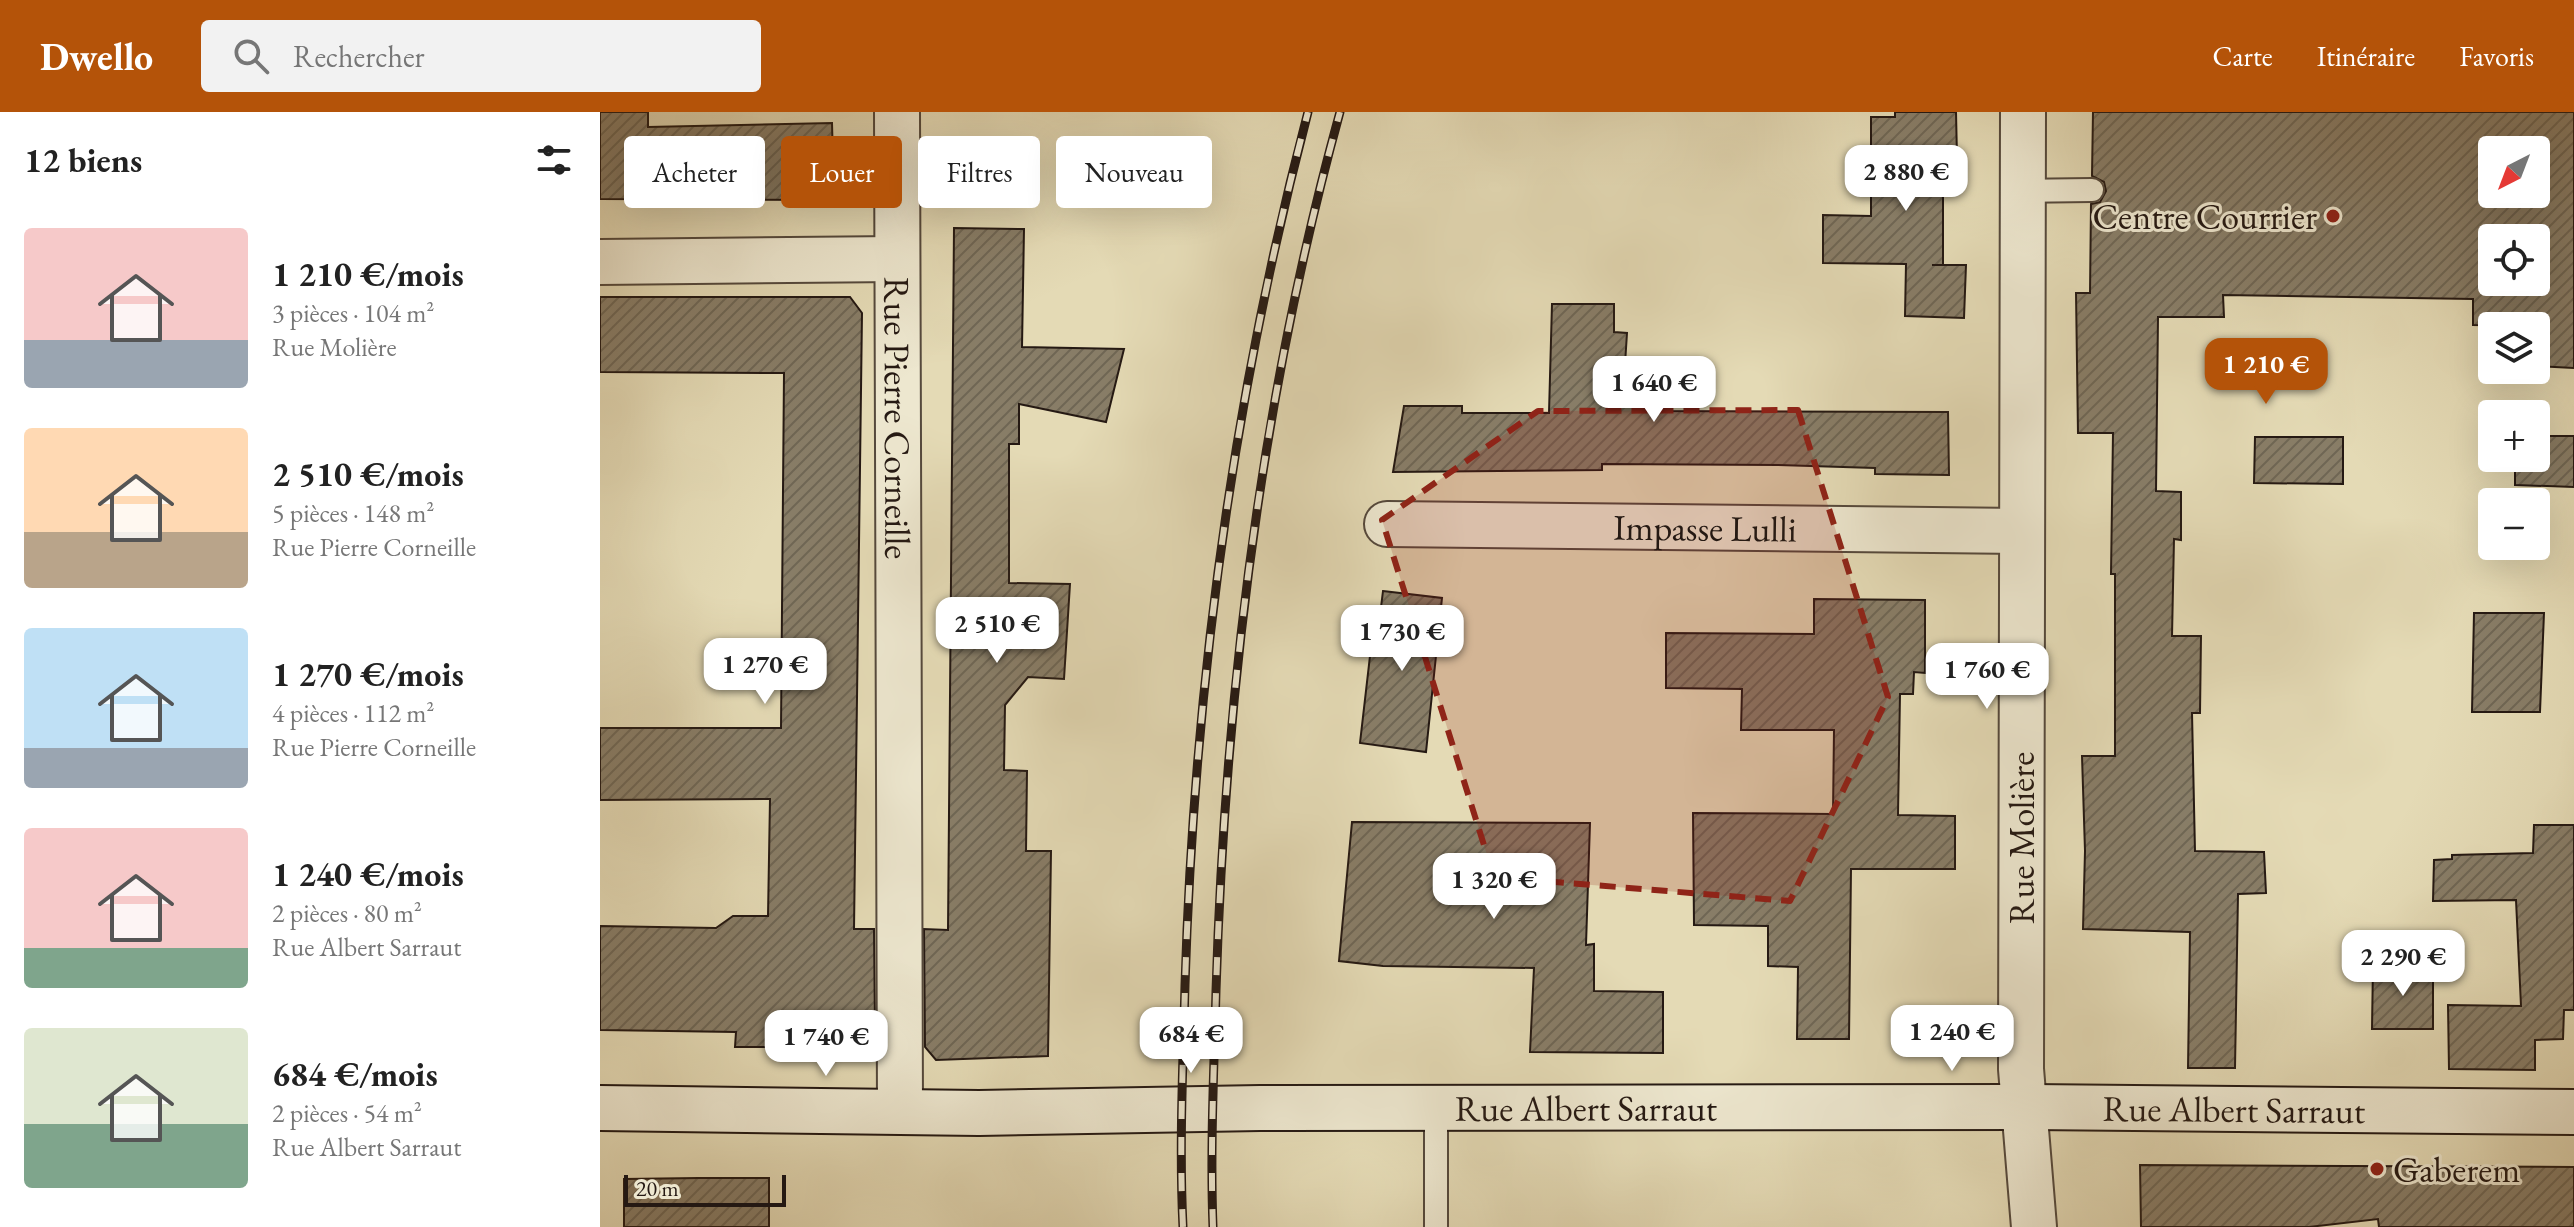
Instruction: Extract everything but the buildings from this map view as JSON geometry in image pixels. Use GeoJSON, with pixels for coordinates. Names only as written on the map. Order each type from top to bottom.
{"type":"FeatureCollection","features":[{"type":"Feature","properties":{"kind":"street","name":"Rue Pierre Corneille"},"geometry":{"type":"LineString","coordinates":[[897,112],[900,1110]]}},
{"type":"Feature","properties":{"kind":"street","name":"Rue Molière"},"geometry":{"type":"LineString","coordinates":[[2023,112],[2021,1069],[2025,1151],[2034,1227]]}},
{"type":"Feature","properties":{"kind":"street"},"geometry":{"type":"LineString","coordinates":[[600,262],[897,259]]}},
{"type":"Feature","properties":{"kind":"street","name":"Impasse Lulli"},"geometry":{"type":"LineString","coordinates":[[1387,524],[2021,531]]}},
{"type":"Feature","properties":{"kind":"street","name":"Rue Albert Sarraut"},"geometry":{"type":"LineString","coordinates":[[600,1108],[979,1113],[1260,1108],[2025,1107],[2574,1112]]}},
{"type":"Feature","properties":{"kind":"lane"},"geometry":{"type":"LineString","coordinates":[[2022,191],[2092,190]]}},
{"type":"Feature","properties":{"kind":"lane"},"geometry":{"type":"LineString","coordinates":[[1436,1110],[1436,1227]]}},
{"type":"Feature","properties":{"kind":"highlighted area"},"geometry":{"type":"Polygon","coordinates":[[[1798,410],[1888,697],[1790,901],[1494,877],[1382,520],[1538,411],[1798,410]]]}},
{"type":"Feature","properties":{"kind":"railway"},"geometry":{"type":"LineString","coordinates":[[1183,1227],[1181,1167],[1185,985],[1197,764],[1208,654],[1238,436],[1258,327],[1308,112]]}},
{"type":"Feature","properties":{"kind":"railway"},"geometry":{"type":"LineString","coordinates":[[1213,1227],[1216,991],[1228,769],[1238,658],[1268,438],[1312,220],[1340,112]]}},
{"type":"Feature","properties":{"kind":"place","name":"Centre Courrier"},"geometry":{"type":"Point","coordinates":[2333,216]}},
{"type":"Feature","properties":{"kind":"place","name":"Gaberem"},"geometry":{"type":"Point","coordinates":[2377,1169]}}]}
